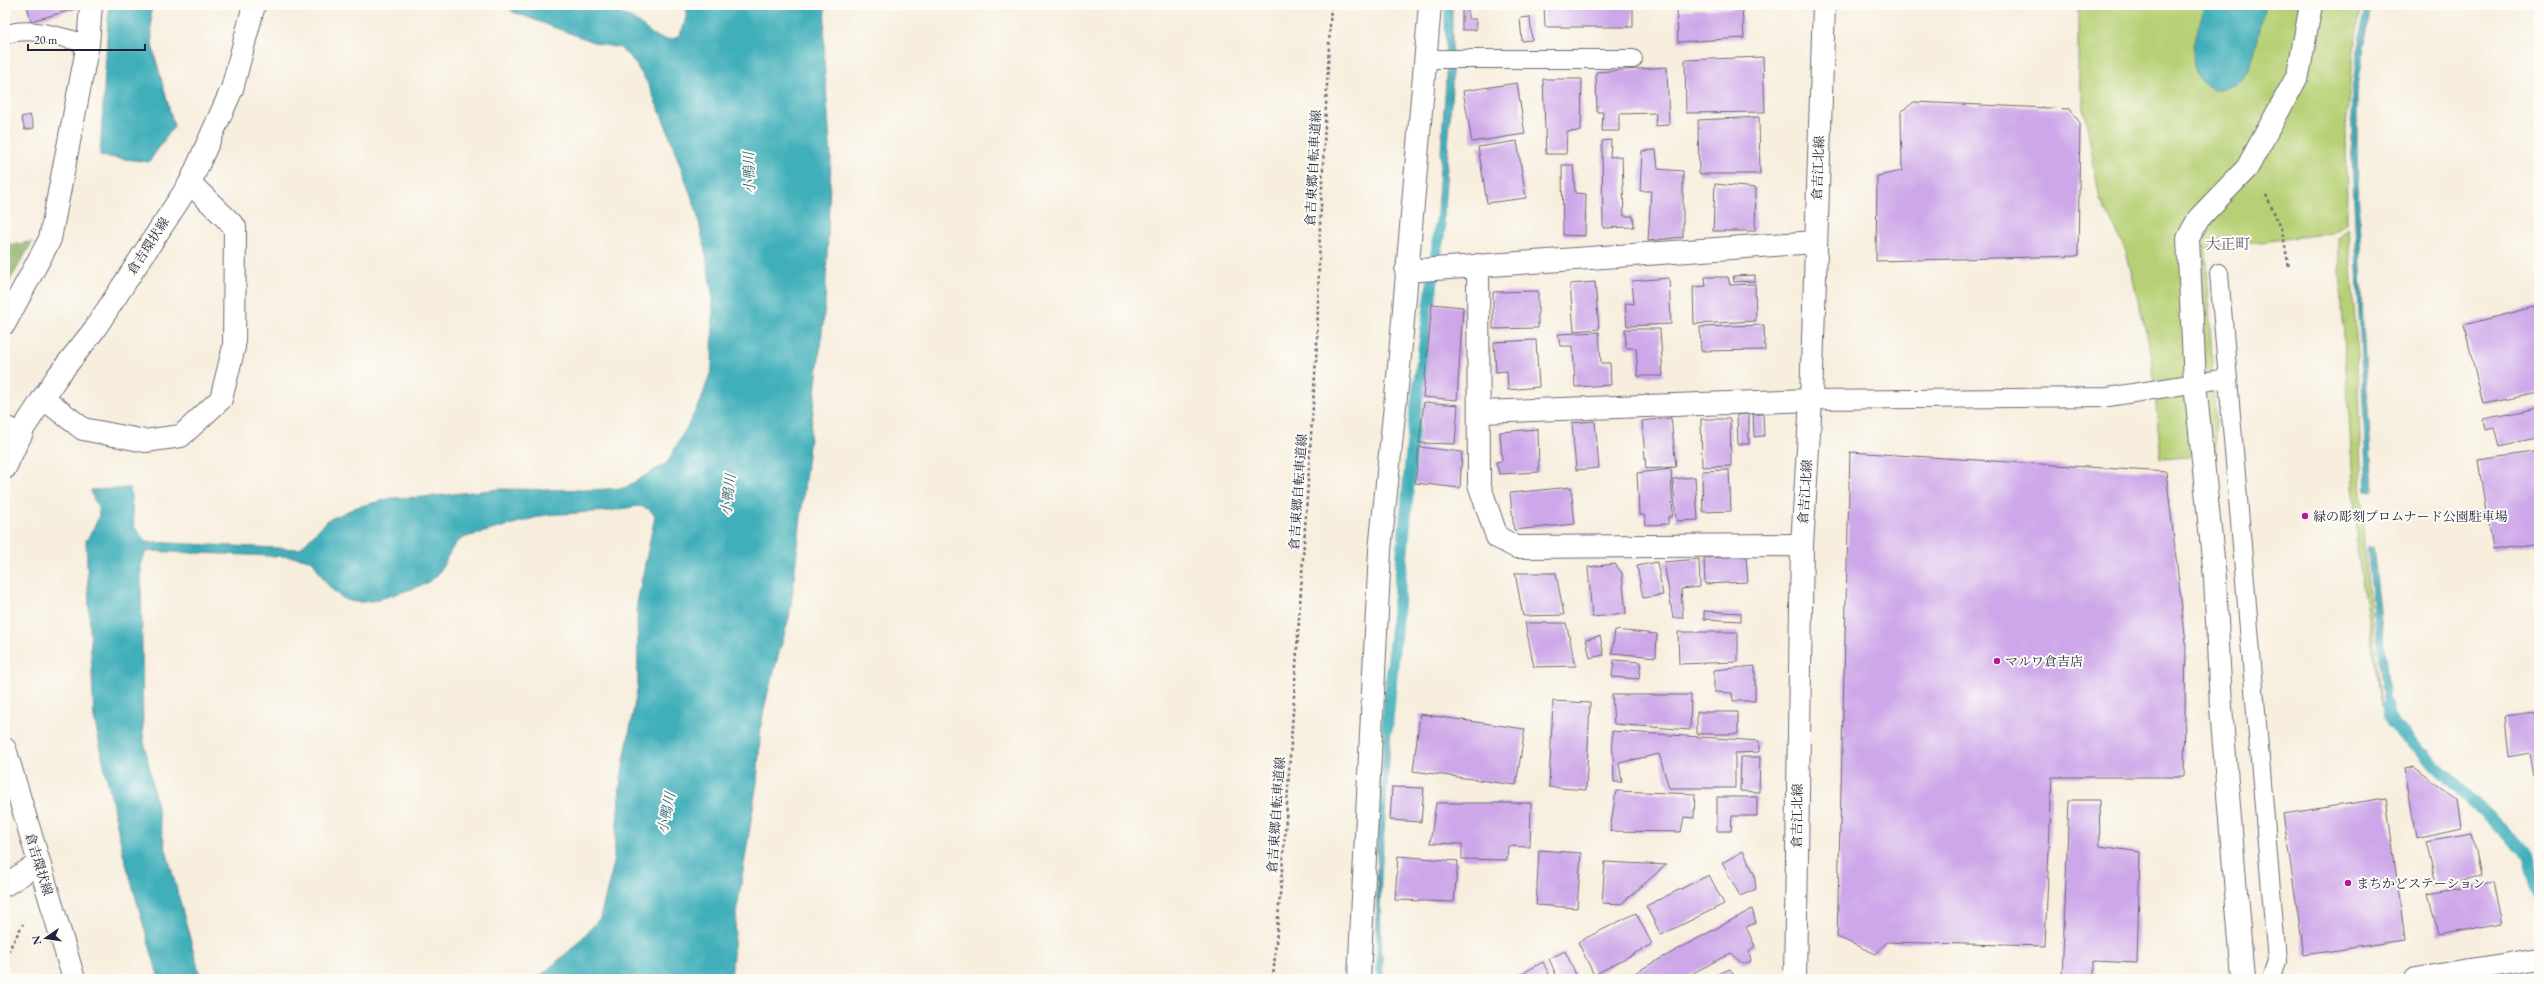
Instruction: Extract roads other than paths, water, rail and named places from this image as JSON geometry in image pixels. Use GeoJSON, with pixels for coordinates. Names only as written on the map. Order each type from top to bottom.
{"type":"FeatureCollection","features":[{"type":"Feature","properties":{"kind":"street"},"geometry":{"type":"LineString","coordinates":[[5,324],[50,239],[88,44],[91,5]]}},
{"type":"Feature","properties":{"kind":"street","name":"倉吉環状線"},"geometry":{"type":"LineString","coordinates":[[5,468],[13,431],[44,398],[94,330],[190,183],[232,89],[254,5]]}},
{"type":"Feature","properties":{"kind":"street"},"geometry":{"type":"LineString","coordinates":[[1359,979],[1380,550],[1430,5]]}},
{"type":"Feature","properties":{"kind":"street","name":"倉吉江北線"},"geometry":{"type":"LineString","coordinates":[[1795,979],[1802,545],[1811,400],[1824,5]]}},
{"type":"Feature","properties":{"kind":"street"},"geometry":{"type":"LineString","coordinates":[[2243,979],[2222,708],[2215,578],[2195,383],[2188,238],[2199,218],[2247,168],[2298,75],[2311,5]]}},
{"type":"Feature","properties":{"kind":"street"},"geometry":{"type":"LineString","coordinates":[[44,398],[83,429],[145,440],[181,436],[221,399],[234,347],[234,227],[190,183]]}},
{"type":"Feature","properties":{"kind":"street"},"geometry":{"type":"LineString","coordinates":[[1406,271],[1815,242]]}},
{"type":"Feature","properties":{"kind":"street"},"geometry":{"type":"LineString","coordinates":[[1478,265],[1480,412],[1479,484],[1497,537],[1516,547],[1802,545]]}},
{"type":"Feature","properties":{"kind":"street"},"geometry":{"type":"LineString","coordinates":[[1480,412],[1811,400]]}},
{"type":"Feature","properties":{"kind":"street","name":"倉吉環状線"},"geometry":{"type":"LineString","coordinates":[[5,749],[38,864],[74,979]]}},
{"type":"Feature","properties":{"kind":"street"},"geometry":{"type":"LineString","coordinates":[[5,885],[38,864]]}},
{"type":"Feature","properties":{"kind":"street"},"geometry":{"type":"LineString","coordinates":[[2416,979],[2539,959]]}},
{"type":"Feature","properties":{"kind":"lane"},"geometry":{"type":"LineString","coordinates":[[5,35],[16,31],[36,32],[88,44]]}},
{"type":"Feature","properties":{"kind":"lane"},"geometry":{"type":"LineString","coordinates":[[1425,59],[1632,59]]}},
{"type":"Feature","properties":{"kind":"lane"},"geometry":{"type":"LineString","coordinates":[[2219,273],[2277,961],[2271,979]]}},
{"type":"Feature","properties":{"kind":"lane"},"geometry":{"type":"LineString","coordinates":[[1811,400],[2108,397],[2228,378]]}},
{"type":"Feature","properties":{"kind":"water","name":"小鴨川"},"geometry":{"type":"Polygon","coordinates":[[[552,4],[599,8],[629,17],[651,33],[663,39],[669,39],[675,38],[681,32],[688,5],[825,5],[824,57],[831,158],[825,305],[790,614],[768,692],[761,724],[757,783],[737,909],[731,979],[537,979],[576,945],[600,918],[613,867],[621,777],[638,685],[637,603],[655,516],[649,509],[639,506],[608,511],[545,515],[463,538],[450,552],[439,572],[431,580],[413,589],[369,601],[358,602],[339,596],[330,588],[313,561],[297,557],[146,551],[141,565],[143,737],[164,842],[201,979],[159,979],[123,853],[94,718],[86,541],[96,522],[99,511],[92,496],[91,490],[130,488],[134,526],[146,542],[299,549],[328,520],[357,507],[392,498],[425,497],[500,489],[587,490],[624,488],[667,463],[700,403],[712,368],[713,300],[706,256],[697,212],[666,126],[647,82],[632,59],[620,48],[599,44],[513,12],[505,5],[552,4]]]}},
{"type":"Feature","properties":{"kind":"water"},"geometry":{"type":"Polygon","coordinates":[[[109,5],[151,5],[152,45],[174,126],[149,162],[100,156],[109,5]]]}},
{"type":"Feature","properties":{"kind":"water"},"geometry":{"type":"Polygon","coordinates":[[[1445,5],[1452,5],[1452,88],[1442,242],[1435,241],[1446,80],[1445,5]]]}},
{"type":"Feature","properties":{"kind":"water"},"geometry":{"type":"Polygon","coordinates":[[[2205,5],[2265,5],[2255,50],[2249,67],[2241,80],[2228,87],[2215,89],[2206,86],[2197,75],[2194,65],[2194,45],[2205,5]]]}},
{"type":"Feature","properties":{"kind":"water"},"geometry":{"type":"Polygon","coordinates":[[[2365,5],[2371,5],[2357,92],[2357,156],[2363,324],[2373,492],[2367,491],[2352,156],[2352,90],[2365,5]]]}},
{"type":"Feature","properties":{"kind":"water"},"geometry":{"type":"Polygon","coordinates":[[[2367,547],[2373,547],[2391,712],[2390,721],[2385,715],[2367,547]]]}},
{"type":"Feature","properties":{"kind":"water"},"geometry":{"type":"Polygon","coordinates":[[[1386,712],[1392,713],[1381,874],[1380,909],[1383,979],[1377,979],[1377,843],[1386,712]]]}},
{"type":"Feature","properties":{"kind":"waterway"},"geometry":{"type":"LineString","coordinates":[[1387,728],[1414,422],[1440,226]]}},
{"type":"Feature","properties":{"kind":"waterway"},"geometry":{"type":"LineString","coordinates":[[2387,704],[2388,716],[2393,724],[2528,855],[2539,897]]}},
{"type":"Feature","properties":{"kind":"place","name":"緑の彫刻プロムナード公園駐車場"},"geometry":{"type":"Point","coordinates":[2305,516]}},
{"type":"Feature","properties":{"kind":"place","name":"マルワ倉吉店"},"geometry":{"type":"Point","coordinates":[1997,661]}},
{"type":"Feature","properties":{"kind":"place","name":"まちかどステーション"},"geometry":{"type":"Point","coordinates":[2348,883]}},
{"type":"Feature","properties":{"kind":"district","name":"大正町"},"geometry":{"type":"Point","coordinates":[2228,243]}}]}
